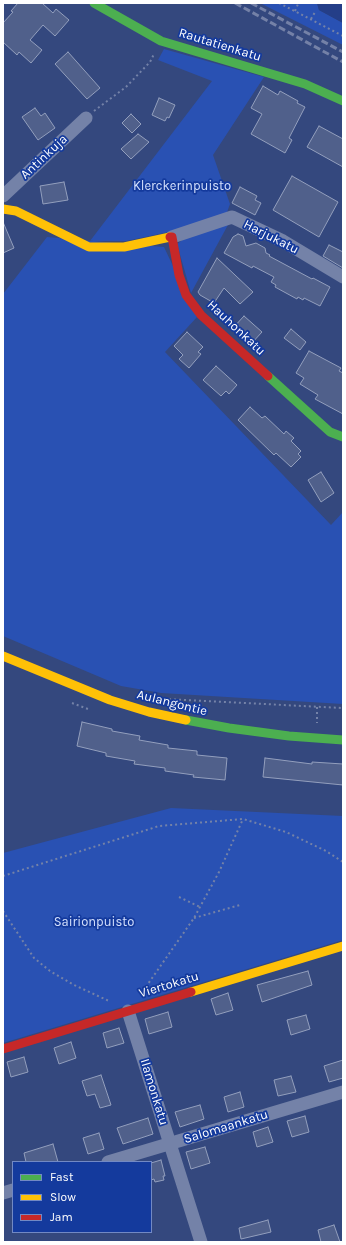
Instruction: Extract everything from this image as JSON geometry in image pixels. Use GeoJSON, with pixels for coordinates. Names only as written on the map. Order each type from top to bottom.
{"type":"FeatureCollection","features":[{"type":"Feature","properties":{"kind":"street","name":"Rautatienkatu"},"geometry":{"type":"LineString","coordinates":[[94,3],[161,41],[305,84],[343,101]]}},
{"type":"Feature","properties":{"kind":"street","name":"Antinkuja"},"geometry":{"type":"LineString","coordinates":[[3,196],[86,118]]}},
{"type":"Feature","properties":{"kind":"street"},"geometry":{"type":"LineString","coordinates":[[3,209],[16,211],[88,247],[124,247],[172,237]]}},
{"type":"Feature","properties":{"kind":"street","name":"Harjukatu"},"geometry":{"type":"LineString","coordinates":[[172,237],[232,217],[283,241],[343,277]]}},
{"type":"Feature","properties":{"kind":"street","name":"Hauhonkatu"},"geometry":{"type":"LineString","coordinates":[[172,237],[179,275],[186,295],[201,315],[330,432],[343,437]]}},
{"type":"Feature","properties":{"kind":"street","name":"Aulangontie"},"geometry":{"type":"LineString","coordinates":[[3,656],[110,700],[148,712],[197,723],[229,728],[289,736],[343,740]]}},
{"type":"Feature","properties":{"kind":"street","name":"Viertokatu"},"geometry":{"type":"LineString","coordinates":[[3,1049],[343,946]]}},
{"type":"Feature","properties":{"kind":"street","name":"Ilamonkatu"},"geometry":{"type":"LineString","coordinates":[[128,1011],[201,1242]]}},
{"type":"Feature","properties":{"kind":"street","name":"Salomaankatu"},"geometry":{"type":"LineString","coordinates":[[111,1161],[343,1092]]}},
{"type":"Feature","properties":{"kind":"path"},"geometry":{"type":"LineString","coordinates":[[279,3],[343,36]]}},
{"type":"Feature","properties":{"kind":"path"},"geometry":{"type":"LineString","coordinates":[[295,11],[298,4]]}},
{"type":"Feature","properties":{"kind":"path"},"geometry":{"type":"LineString","coordinates":[[311,19],[315,12]]}},
{"type":"Feature","properties":{"kind":"path"},"geometry":{"type":"LineString","coordinates":[[86,118],[126,87],[150,62],[161,41]]}},
{"type":"Feature","properties":{"kind":"path"},"geometry":{"type":"LineString","coordinates":[[160,699],[343,708]]}},
{"type":"Feature","properties":{"kind":"path"},"geometry":{"type":"LineString","coordinates":[[317,707],[317,724]]}},
{"type":"Feature","properties":{"kind":"path"},"geometry":{"type":"LineString","coordinates":[[142,992],[194,918],[219,872],[243,819]]}},
{"type":"Feature","properties":{"kind":"path"},"geometry":{"type":"LineString","coordinates":[[3,876],[159,826],[243,819],[286,832],[326,851],[343,862]]}},
{"type":"Feature","properties":{"kind":"path"},"geometry":{"type":"LineString","coordinates":[[179,897],[200,907]]}},
{"type":"Feature","properties":{"kind":"path"},"geometry":{"type":"LineString","coordinates":[[194,918],[240,905]]}},
{"type":"Feature","properties":{"kind":"path"},"geometry":{"type":"LineString","coordinates":[[3,911],[34,958],[50,971],[74,985],[114,1002],[128,1011]]}},
{"type":"Feature","properties":{"kind":"green space"},"geometry":{"type":"Polygon","coordinates":[[[260,3],[317,3],[319,10],[343,23],[343,45],[260,3]]]}},
{"type":"Feature","properties":{"kind":"green space","name":"Klerckerinpuisto"},"geometry":{"type":"Polygon","coordinates":[[[164,49],[264,77],[213,155],[230,204],[226,215],[169,232],[126,241],[90,241],[212,81],[158,60],[164,49]]]}},
{"type":"Feature","properties":{"kind":"green space"},"geometry":{"type":"Polygon","coordinates":[[[229,223],[191,293],[177,244],[185,238],[229,223]]]}},
{"type":"Feature","properties":{"kind":"green space"},"geometry":{"type":"Polygon","coordinates":[[[47,237],[164,247],[197,317],[165,352],[331,525],[343,512],[343,704],[161,693],[121,686],[3,636],[3,294],[47,237]]]}},
{"type":"Feature","properties":{"kind":"green space","name":"Sairionpuisto"},"geometry":{"type":"Polygon","coordinates":[[[171,808],[343,816],[343,940],[3,1043],[3,853],[171,808]]]}},
{"type":"Feature","properties":{"kind":"shaded area"},"geometry":{"type":"Polygon","coordinates":[[[317,3],[343,3],[343,23],[319,10],[317,3]]]}},
{"type":"Feature","properties":{"kind":"building"},"geometry":{"type":"Polygon","coordinates":[[[18,3],[42,3],[53,13],[56,9],[69,20],[55,36],[43,25],[30,40],[42,50],[31,63],[19,52],[17,55],[3,42],[3,23],[13,12],[11,11],[18,3]]]}},
{"type":"Feature","properties":{"kind":"building"},"geometry":{"type":"Polygon","coordinates":[[[68,52],[100,88],[87,99],[55,64],[68,52]]]}},
{"type":"Feature","properties":{"kind":"building"},"geometry":{"type":"Polygon","coordinates":[[[263,86],[278,95],[280,91],[298,101],[297,103],[305,107],[289,138],[292,140],[285,153],[251,134],[262,114],[251,108],[263,86]]]}},
{"type":"Feature","properties":{"kind":"building"},"geometry":{"type":"Polygon","coordinates":[[[159,98],[175,105],[169,118],[167,117],[165,121],[152,115],[159,98]]]}},
{"type":"Feature","properties":{"kind":"building"},"geometry":{"type":"Polygon","coordinates":[[[35,108],[41,116],[45,113],[55,128],[38,140],[22,117],[35,108]]]}},
{"type":"Feature","properties":{"kind":"building"},"geometry":{"type":"Polygon","coordinates":[[[131,114],[141,124],[132,133],[122,123],[131,114]]]}},
{"type":"Feature","properties":{"kind":"building"},"geometry":{"type":"Polygon","coordinates":[[[319,126],[343,139],[343,167],[307,147],[319,126]]]}},
{"type":"Feature","properties":{"kind":"building"},"geometry":{"type":"Polygon","coordinates":[[[138,134],[149,142],[131,159],[121,149],[138,134]]]}},
{"type":"Feature","properties":{"kind":"building"},"geometry":{"type":"Polygon","coordinates":[[[292,176],[338,202],[319,237],[273,210],[292,176]]]}},
{"type":"Feature","properties":{"kind":"building"},"geometry":{"type":"Polygon","coordinates":[[[64,182],[68,200],[43,204],[40,186],[64,182]]]}},
{"type":"Feature","properties":{"kind":"building"},"geometry":{"type":"Polygon","coordinates":[[[240,187],[257,196],[255,200],[261,203],[255,215],[232,203],[240,187]]]}},
{"type":"Feature","properties":{"kind":"building"},"geometry":{"type":"Polygon","coordinates":[[[3,222],[14,248],[3,253],[3,222]]]}},
{"type":"Feature","properties":{"kind":"building"},"geometry":{"type":"Polygon","coordinates":[[[238,234],[243,236],[246,246],[256,243],[265,248],[266,253],[270,255],[269,256],[330,287],[320,306],[304,298],[303,300],[298,297],[297,299],[275,287],[276,285],[271,282],[274,277],[253,266],[252,268],[224,253],[233,237],[238,234]]]}},
{"type":"Feature","properties":{"kind":"building"},"geometry":{"type":"Polygon","coordinates":[[[329,245],[343,252],[343,268],[323,256],[329,245]]]}},
{"type":"Feature","properties":{"kind":"building"},"geometry":{"type":"Polygon","coordinates":[[[217,258],[253,292],[240,304],[224,288],[214,303],[200,295],[198,292],[217,258]]]}},
{"type":"Feature","properties":{"kind":"building"},"geometry":{"type":"Polygon","coordinates":[[[244,316],[262,332],[251,344],[233,328],[244,316]]]}},
{"type":"Feature","properties":{"kind":"building"},"geometry":{"type":"Polygon","coordinates":[[[291,329],[306,342],[300,350],[284,338],[291,329]]]}},
{"type":"Feature","properties":{"kind":"building"},"geometry":{"type":"Polygon","coordinates":[[[187,332],[203,347],[198,352],[201,354],[189,368],[179,359],[183,355],[174,346],[187,332]]]}},
{"type":"Feature","properties":{"kind":"building"},"geometry":{"type":"Polygon","coordinates":[[[309,351],[341,368],[339,371],[343,373],[343,414],[315,399],[318,395],[300,384],[304,378],[296,373],[309,351]]]}},
{"type":"Feature","properties":{"kind":"building"},"geometry":{"type":"Polygon","coordinates":[[[216,366],[237,385],[229,394],[226,391],[221,396],[203,380],[216,366]]]}},
{"type":"Feature","properties":{"kind":"building"},"geometry":{"type":"Polygon","coordinates":[[[250,407],[262,418],[265,416],[284,434],[286,431],[294,438],[291,441],[301,451],[298,454],[301,457],[291,467],[276,453],[274,455],[238,420],[250,407]]]}},
{"type":"Feature","properties":{"kind":"building"},"geometry":{"type":"Polygon","coordinates":[[[321,472],[334,493],[321,502],[308,480],[321,472]]]}},
{"type":"Feature","properties":{"kind":"building"},"geometry":{"type":"Polygon","coordinates":[[[82,722],[112,729],[112,731],[140,736],[139,740],[168,745],[168,748],[197,751],[197,755],[227,758],[225,780],[193,777],[194,775],[165,771],[165,768],[134,764],[135,761],[106,756],[106,753],[77,746],[82,722]]]}},
{"type":"Feature","properties":{"kind":"building"},"geometry":{"type":"Polygon","coordinates":[[[265,758],[312,764],[312,762],[343,764],[343,785],[263,777],[265,758]]]}},
{"type":"Feature","properties":{"kind":"building"},"geometry":{"type":"Polygon","coordinates":[[[308,971],[312,985],[262,1002],[257,985],[308,971]]]}},
{"type":"Feature","properties":{"kind":"building"},"geometry":{"type":"Polygon","coordinates":[[[228,993],[233,1010],[216,1015],[211,999],[228,993]]]}},
{"type":"Feature","properties":{"kind":"building"},"geometry":{"type":"Polygon","coordinates":[[[168,1012],[172,1027],[149,1034],[145,1019],[168,1012]]]}},
{"type":"Feature","properties":{"kind":"building"},"geometry":{"type":"Polygon","coordinates":[[[306,1015],[310,1029],[291,1035],[287,1020],[306,1015]]]}},
{"type":"Feature","properties":{"kind":"building"},"geometry":{"type":"Polygon","coordinates":[[[119,1028],[124,1043],[107,1048],[103,1033],[119,1028]]]}},
{"type":"Feature","properties":{"kind":"building"},"geometry":{"type":"Polygon","coordinates":[[[71,1042],[76,1058],[59,1064],[54,1048],[71,1042]]]}},
{"type":"Feature","properties":{"kind":"building"},"geometry":{"type":"Polygon","coordinates":[[[24,1057],[28,1072],[11,1077],[7,1062],[24,1057]]]}},
{"type":"Feature","properties":{"kind":"building"},"geometry":{"type":"Polygon","coordinates":[[[343,1060],[343,1078],[329,1082],[324,1066],[343,1060]]]}},
{"type":"Feature","properties":{"kind":"building"},"geometry":{"type":"Polygon","coordinates":[[[101,1075],[111,1105],[100,1108],[95,1094],[87,1096],[82,1081],[101,1075]]]}},
{"type":"Feature","properties":{"kind":"building"},"geometry":{"type":"Polygon","coordinates":[[[291,1076],[296,1092],[278,1096],[274,1080],[291,1076]]]}},
{"type":"Feature","properties":{"kind":"building"},"geometry":{"type":"Polygon","coordinates":[[[240,1092],[244,1107],[228,1112],[224,1097],[240,1092]]]}},
{"type":"Feature","properties":{"kind":"building"},"geometry":{"type":"Polygon","coordinates":[[[200,1105],[204,1119],[180,1127],[175,1112],[200,1105]]]}},
{"type":"Feature","properties":{"kind":"building"},"geometry":{"type":"Polygon","coordinates":[[[305,1116],[309,1132],[292,1137],[287,1121],[305,1116]]]}},
{"type":"Feature","properties":{"kind":"building"},"geometry":{"type":"Polygon","coordinates":[[[148,1118],[153,1134],[123,1144],[117,1128],[148,1118]]]}},
{"type":"Feature","properties":{"kind":"building"},"geometry":{"type":"Polygon","coordinates":[[[268,1127],[273,1142],[257,1147],[253,1132],[268,1127]]]}},
{"type":"Feature","properties":{"kind":"building"},"geometry":{"type":"Polygon","coordinates":[[[99,1133],[104,1149],[88,1154],[83,1138],[99,1133]]]}},
{"type":"Feature","properties":{"kind":"building"},"geometry":{"type":"Polygon","coordinates":[[[53,1144],[58,1161],[26,1161],[24,1153],[53,1144]]]}},
{"type":"Feature","properties":{"kind":"building"},"geometry":{"type":"Polygon","coordinates":[[[205,1147],[210,1163],[191,1169],[186,1152],[205,1147]]]}},
{"type":"Feature","properties":{"kind":"building"},"geometry":{"type":"Polygon","coordinates":[[[161,1160],[165,1176],[163,1176],[164,1180],[155,1182],[154,1179],[152,1180],[152,1163],[161,1160]]]}},
{"type":"Feature","properties":{"kind":"building"},"geometry":{"type":"Polygon","coordinates":[[[268,1220],[271,1232],[241,1239],[239,1228],[268,1220]]]}},
{"type":"Feature","properties":{"kind":"building"},"geometry":{"type":"Polygon","coordinates":[[[334,1225],[340,1242],[321,1242],[318,1230],[334,1225]]]}},
{"type":"Feature","properties":{"kind":"railway"},"geometry":{"type":"LineString","coordinates":[[235,3],[343,62]]}},
{"type":"Feature","properties":{"kind":"railway"},"geometry":{"type":"LineString","coordinates":[[251,3],[343,52]]}},
{"type":"Feature","properties":{"kind":"traffic: fast"},"geometry":{"type":"LineString","coordinates":[[94,3],[161,41],[305,84],[343,101]]}},
{"type":"Feature","properties":{"kind":"traffic: fast"},"geometry":{"type":"LineString","coordinates":[[268,376],[330,432],[343,437]]}},
{"type":"Feature","properties":{"kind":"traffic: fast"},"geometry":{"type":"LineString","coordinates":[[186,720],[229,728],[289,736],[343,740]]}},
{"type":"Feature","properties":{"kind":"traffic: slow"},"geometry":{"type":"LineString","coordinates":[[3,209],[16,211],[89,247],[124,247],[170,237]]}},
{"type":"Feature","properties":{"kind":"traffic: slow"},"geometry":{"type":"LineString","coordinates":[[3,656],[110,700],[149,712],[186,720]]}},
{"type":"Feature","properties":{"kind":"traffic: slow"},"geometry":{"type":"LineString","coordinates":[[191,992],[343,946]]}},
{"type":"Feature","properties":{"kind":"traffic: jam"},"geometry":{"type":"LineString","coordinates":[[170,237],[172,237],[179,275],[186,295],[201,315],[268,376]]}},
{"type":"Feature","properties":{"kind":"traffic: jam"},"geometry":{"type":"LineString","coordinates":[[3,1049],[191,992]]}}]}
